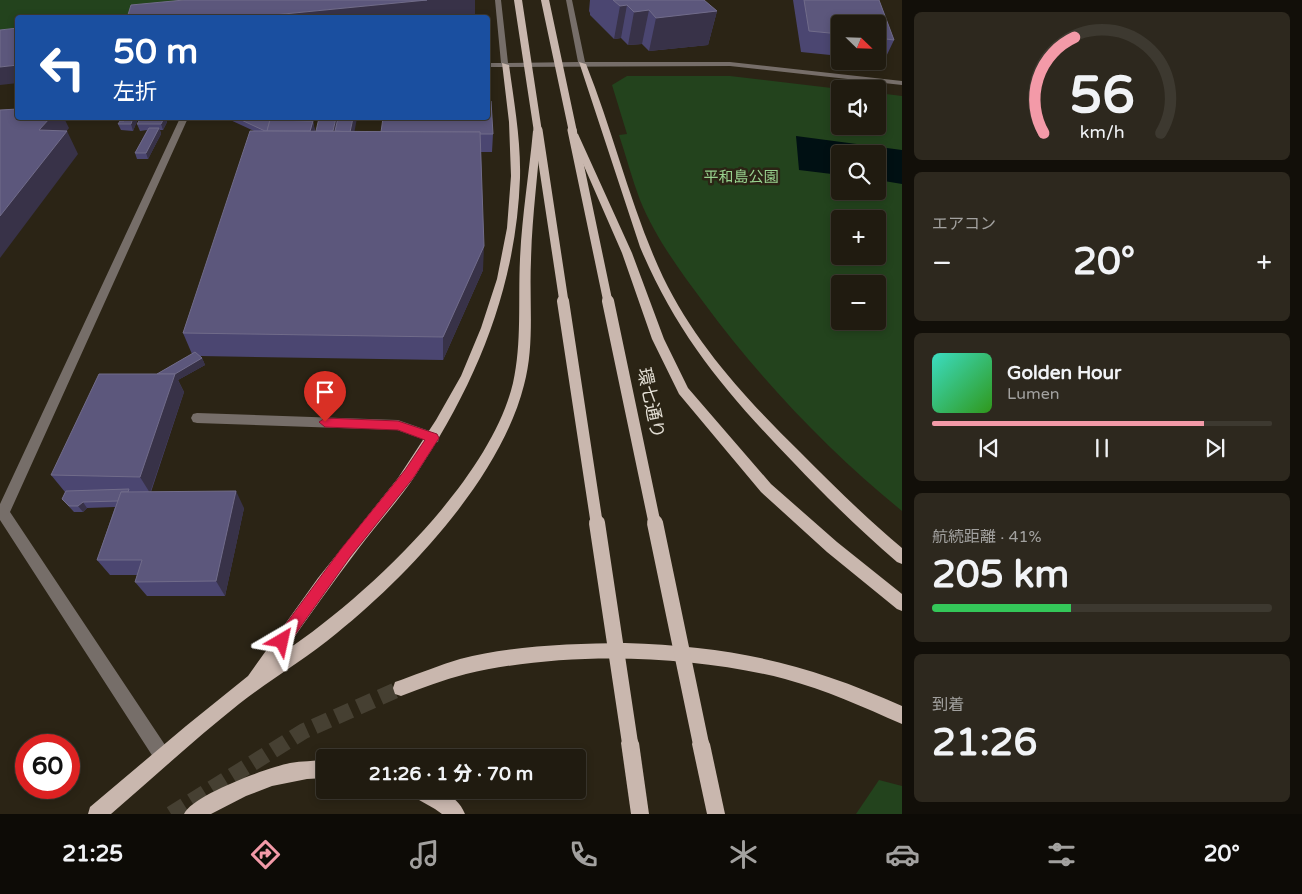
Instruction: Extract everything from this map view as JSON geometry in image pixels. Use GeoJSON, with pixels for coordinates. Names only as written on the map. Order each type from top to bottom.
{"type":"FeatureCollection","features":[{"type":"Feature","properties":{"kind":"main road"},"geometry":{"type":"LineString","coordinates":[[518,0],[640,814]]}},
{"type":"Feature","properties":{"kind":"main road","name":"環七通り"},"geometry":{"type":"LineString","coordinates":[[545,0],[716,814]]}},
{"type":"Feature","properties":{"kind":"main road"},"geometry":{"type":"LineString","coordinates":[[582,64],[626,195],[673,306],[706,357],[757,418],[822,484],[902,557]]}},
{"type":"Feature","properties":{"kind":"main road"},"geometry":{"type":"LineString","coordinates":[[250,686],[346,553],[410,473],[468,378],[485,339],[509,254],[516,181],[505,65]]}},
{"type":"Feature","properties":{"kind":"main road"},"geometry":{"type":"LineString","coordinates":[[97,814],[250,686],[331,628],[395,570],[422,542],[472,478],[509,413],[518,386],[522,357],[525,272],[537,128]]}},
{"type":"Feature","properties":{"kind":"main road"},"geometry":{"type":"LineString","coordinates":[[572,129],[627,254],[671,368],[683,391],[766,488],[832,547],[902,604]]}},
{"type":"Feature","properties":{"kind":"main road"},"geometry":{"type":"LineString","coordinates":[[401,688],[465,666],[540,654],[657,650],[711,655],[761,664],[824,682],[868,698],[902,715]]}},
{"type":"Feature","properties":{"kind":"main road"},"geometry":{"type":"LineString","coordinates":[[192,814],[232,791],[280,775],[316,770]]}},
{"type":"Feature","properties":{"kind":"main road"},"geometry":{"type":"LineString","coordinates":[[436,799],[456,814]]}},
{"type":"Feature","properties":{"kind":"street"},"geometry":{"type":"LineString","coordinates":[[498,0],[505,65]]}},
{"type":"Feature","properties":{"kind":"street"},"geometry":{"type":"LineString","coordinates":[[568,0],[582,64]]}},
{"type":"Feature","properties":{"kind":"street"},"geometry":{"type":"LineString","coordinates":[[490,65],[730,64],[902,83]]}},
{"type":"Feature","properties":{"kind":"street"},"geometry":{"type":"LineString","coordinates":[[794,72],[795,82]]}},
{"type":"Feature","properties":{"kind":"street"},"geometry":{"type":"LineString","coordinates":[[163,757],[2,513],[183,120]]}},
{"type":"Feature","properties":{"kind":"street"},"geometry":{"type":"LineString","coordinates":[[197,418],[398,425],[433,438]]}},
{"type":"Feature","properties":{"kind":"green space"},"geometry":{"type":"Polygon","coordinates":[[[0,0],[353,0],[194,15],[15,15],[15,32],[0,34],[0,0]]]}},
{"type":"Feature","properties":{"kind":"green space","name":"平和島公園"},"geometry":{"type":"Polygon","coordinates":[[[627,76],[730,76],[831,88],[831,135],[886,135],[886,94],[902,96],[902,511],[848,464],[796,413],[748,359],[695,291],[677,266],[646,214],[619,135],[627,134],[612,85],[627,76]]]}},
{"type":"Feature","properties":{"kind":"green space"},"geometry":{"type":"Polygon","coordinates":[[[879,780],[902,786],[902,814],[856,814],[879,780]]]}},
{"type":"Feature","properties":{"kind":"shaded area"},"geometry":{"type":"Polygon","coordinates":[[[796,136],[864,145],[831,145],[831,174],[799,170],[796,136]]]}},
{"type":"Feature","properties":{"kind":"shaded area"},"geometry":{"type":"Polygon","coordinates":[[[886,148],[902,150],[902,184],[886,181],[886,148]]]}},
{"type":"Feature","properties":{"kind":"building"},"geometry":{"type":"Polygon","coordinates":[[[184,0],[427,0],[274,15],[128,15],[131,5],[184,0]]]}},
{"type":"Feature","properties":{"kind":"building"},"geometry":{"type":"Polygon","coordinates":[[[613,0],[704,0],[717,11],[656,18],[649,10],[634,12],[627,5],[620,6],[613,0]]]}},
{"type":"Feature","properties":{"kind":"building"},"geometry":{"type":"Polygon","coordinates":[[[804,0],[879,0],[885,15],[831,15],[831,33],[809,31],[804,0]]]}},
{"type":"Feature","properties":{"kind":"building"},"geometry":{"type":"Polygon","coordinates":[[[886,19],[894,40],[886,39],[886,19]]]}},
{"type":"Feature","properties":{"kind":"building"},"geometry":{"type":"Polygon","coordinates":[[[15,28],[15,65],[0,67],[0,30],[15,28]]]}},
{"type":"Feature","properties":{"kind":"building"},"geometry":{"type":"Polygon","coordinates":[[[491,101],[493,134],[480,134],[480,132],[381,132],[383,120],[490,120],[491,101]]]}},
{"type":"Feature","properties":{"kind":"building"},"geometry":{"type":"Polygon","coordinates":[[[15,109],[15,120],[48,120],[39,130],[67,131],[0,216],[0,110],[15,109]]]}},
{"type":"Feature","properties":{"kind":"building"},"geometry":{"type":"Polygon","coordinates":[[[132,120],[131,124],[118,124],[120,121],[132,120]]]}},
{"type":"Feature","properties":{"kind":"building"},"geometry":{"type":"Polygon","coordinates":[[[140,120],[163,120],[161,124],[137,124],[140,120]]]}},
{"type":"Feature","properties":{"kind":"building"},"geometry":{"type":"Polygon","coordinates":[[[241,120],[270,120],[267,131],[241,120]]]}},
{"type":"Feature","properties":{"kind":"building"},"geometry":{"type":"Polygon","coordinates":[[[270,120],[313,121],[310,131],[267,131],[270,120]]]}},
{"type":"Feature","properties":{"kind":"building"},"geometry":{"type":"Polygon","coordinates":[[[319,120],[336,120],[333,131],[316,131],[319,120]]]}},
{"type":"Feature","properties":{"kind":"building"},"geometry":{"type":"Polygon","coordinates":[[[338,120],[353,120],[350,132],[335,131],[338,120]]]}},
{"type":"Feature","properties":{"kind":"building"},"geometry":{"type":"Polygon","coordinates":[[[149,128],[159,128],[146,153],[135,153],[149,128]]]}},
{"type":"Feature","properties":{"kind":"building"},"geometry":{"type":"Polygon","coordinates":[[[250,131],[480,132],[484,246],[443,337],[183,333],[250,131]]]}},
{"type":"Feature","properties":{"kind":"building"},"geometry":{"type":"Polygon","coordinates":[[[195,352],[202,358],[175,374],[157,374],[195,352]]]}},
{"type":"Feature","properties":{"kind":"building"},"geometry":{"type":"Polygon","coordinates":[[[99,374],[175,374],[140,477],[51,475],[99,374]]]}},
{"type":"Feature","properties":{"kind":"building"},"geometry":{"type":"Polygon","coordinates":[[[129,489],[128,492],[121,492],[118,501],[83,502],[78,506],[69,506],[62,499],[66,491],[129,489]]]}},
{"type":"Feature","properties":{"kind":"building"},"geometry":{"type":"Polygon","coordinates":[[[236,491],[216,581],[135,582],[142,560],[97,560],[121,492],[236,491]]]}},
{"type":"Feature","properties":{"kind":"tunnel"},"geometry":{"type":"LineString","coordinates":[[171,814],[304,731],[401,688]]}},
{"type":"Feature","properties":{"kind":"route"},"geometry":{"type":"LineString","coordinates":[[282,641],[346,553],[410,473],[433,438],[398,425],[325,422]]}}]}
